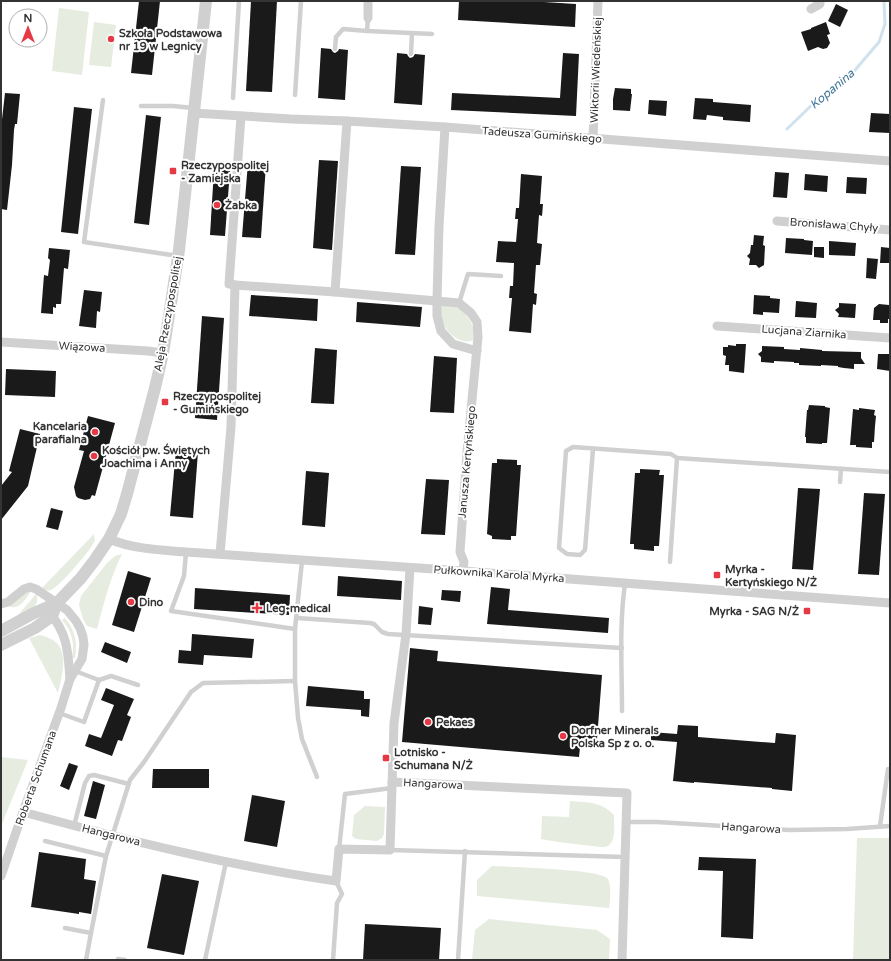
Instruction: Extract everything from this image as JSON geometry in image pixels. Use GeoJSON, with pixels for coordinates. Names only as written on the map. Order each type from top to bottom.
{"type":"FeatureCollection","features":[{"type":"Feature","properties":{"kind":"street","name":"Aleja Rzeczypospolitej"},"geometry":{"type":"LineString","coordinates":[[57,603],[81,578],[109,539],[127,494],[155,388],[163,353],[178,256],[206,1]]}},
{"type":"Feature","properties":{"kind":"street"},"geometry":{"type":"LineString","coordinates":[[368,1],[368,18]]}},
{"type":"Feature","properties":{"kind":"street","name":"Wiktorii Wiedeńskiej"},"geometry":{"type":"LineString","coordinates":[[593,138],[598,1]]}},
{"type":"Feature","properties":{"kind":"street"},"geometry":{"type":"LineString","coordinates":[[812,9],[820,4],[820,1]]}},
{"type":"Feature","properties":{"kind":"street","name":"Tadeusza Gumińskiego"},"geometry":{"type":"LineString","coordinates":[[194,111],[241,116],[445,127],[890,161]]}},
{"type":"Feature","properties":{"kind":"street"},"geometry":{"type":"LineString","coordinates":[[241,116],[229,284],[459,303]]}},
{"type":"Feature","properties":{"kind":"street"},"geometry":{"type":"LineString","coordinates":[[335,292],[347,121]]}},
{"type":"Feature","properties":{"kind":"street"},"geometry":{"type":"LineString","coordinates":[[445,127],[439,226],[436,300],[437,316],[441,331],[453,344],[477,351]]}},
{"type":"Feature","properties":{"kind":"street","name":"Bronisława Chyły"},"geometry":{"type":"LineString","coordinates":[[777,221],[890,230]]}},
{"type":"Feature","properties":{"kind":"street"},"geometry":{"type":"LineString","coordinates":[[220,554],[231,427],[235,285]]}},
{"type":"Feature","properties":{"kind":"street","name":"Janusza Kertyńskiego"},"geometry":{"type":"LineString","coordinates":[[459,303],[471,313],[477,322],[478,337],[467,452],[460,552],[464,562],[463,571]]}},
{"type":"Feature","properties":{"kind":"street","name":"Lucjana Ziarnika"},"geometry":{"type":"LineString","coordinates":[[717,326],[890,338]]}},
{"type":"Feature","properties":{"kind":"street","name":"Wiązowa"},"geometry":{"type":"LineString","coordinates":[[1,342],[148,350],[163,353]]}},
{"type":"Feature","properties":{"kind":"street","name":"Pułkownika Karola Myrka"},"geometry":{"type":"LineString","coordinates":[[109,539],[119,544],[128,546],[186,552],[890,603]]}},
{"type":"Feature","properties":{"kind":"street"},"geometry":{"type":"LineString","coordinates":[[392,785],[394,723],[406,634],[410,568]]}},
{"type":"Feature","properties":{"kind":"street","name":"Roberta Schumana"},"geometry":{"type":"LineString","coordinates":[[1,604],[8,602],[24,589],[30,587],[36,589],[67,610],[80,628],[84,645],[82,659],[70,679],[1,876]]}},
{"type":"Feature","properties":{"kind":"street"},"geometry":{"type":"LineString","coordinates":[[1,645],[35,628],[57,603]]}},
{"type":"Feature","properties":{"kind":"street"},"geometry":{"type":"LineString","coordinates":[[1,631],[48,612]]}},
{"type":"Feature","properties":{"kind":"street","name":"Roberta Schumana"},"geometry":{"type":"LineString","coordinates":[[48,612],[57,622],[68,649],[70,679]]}},
{"type":"Feature","properties":{"kind":"street","name":"Hangarowa"},"geometry":{"type":"LineString","coordinates":[[390,850],[392,785],[627,793],[626,822]]}},
{"type":"Feature","properties":{"kind":"street","name":"Hangarowa"},"geometry":{"type":"LineString","coordinates":[[23,812],[74,826],[226,862],[336,881]]}},
{"type":"Feature","properties":{"kind":"street"},"geometry":{"type":"LineString","coordinates":[[622,960],[626,822]]}},
{"type":"Feature","properties":{"kind":"street"},"geometry":{"type":"LineString","coordinates":[[336,881],[339,849],[390,850]]}},
{"type":"Feature","properties":{"kind":"lane"},"geometry":{"type":"LineString","coordinates":[[233,98],[239,1]]}},
{"type":"Feature","properties":{"kind":"lane"},"geometry":{"type":"LineString","coordinates":[[295,95],[301,1]]}},
{"type":"Feature","properties":{"kind":"lane"},"geometry":{"type":"LineString","coordinates":[[367,31],[368,18]]}},
{"type":"Feature","properties":{"kind":"lane"},"geometry":{"type":"LineString","coordinates":[[335,49],[336,37],[344,29],[432,34]]}},
{"type":"Feature","properties":{"kind":"lane"},"geometry":{"type":"LineString","coordinates":[[411,54],[412,33]]}},
{"type":"Feature","properties":{"kind":"lane"},"geometry":{"type":"LineString","coordinates":[[102,100],[84,242],[178,256]]}},
{"type":"Feature","properties":{"kind":"lane"},"geometry":{"type":"LineString","coordinates":[[141,106],[173,106],[194,111]]}},
{"type":"Feature","properties":{"kind":"lane"},"geometry":{"type":"LineString","coordinates":[[459,303],[468,274],[500,276]]}},
{"type":"Feature","properties":{"kind":"lane"},"geometry":{"type":"LineString","coordinates":[[593,449],[585,550],[580,554],[567,554],[560,548],[566,451],[573,447],[671,454],[677,458],[890,472]]}},
{"type":"Feature","properties":{"kind":"lane"},"geometry":{"type":"LineString","coordinates":[[670,562],[677,458]]}},
{"type":"Feature","properties":{"kind":"lane"},"geometry":{"type":"LineString","coordinates":[[840,482],[841,469]]}},
{"type":"Feature","properties":{"kind":"lane"},"geometry":{"type":"LineString","coordinates":[[186,552],[184,576],[171,611],[295,629]]}},
{"type":"Feature","properties":{"kind":"lane"},"geometry":{"type":"LineString","coordinates":[[302,561],[295,629],[295,680],[298,718],[302,739],[317,777]]}},
{"type":"Feature","properties":{"kind":"lane"},"geometry":{"type":"LineString","coordinates":[[622,711],[624,584]]}},
{"type":"Feature","properties":{"kind":"lane"},"geometry":{"type":"LineString","coordinates":[[297,618],[370,623],[374,624],[382,632],[388,634],[622,648]]}},
{"type":"Feature","properties":{"kind":"lane"},"geometry":{"type":"LineString","coordinates":[[75,671],[99,680],[111,676],[138,685]]}},
{"type":"Feature","properties":{"kind":"lane"},"geometry":{"type":"LineString","coordinates":[[59,713],[84,722],[99,680]]}},
{"type":"Feature","properties":{"kind":"lane"},"geometry":{"type":"LineString","coordinates":[[86,960],[106,856],[130,780],[144,762],[191,692],[203,683],[295,680]]}},
{"type":"Feature","properties":{"kind":"lane"},"geometry":{"type":"LineString","coordinates":[[880,826],[888,769],[890,769]]}},
{"type":"Feature","properties":{"kind":"lane"},"geometry":{"type":"LineString","coordinates":[[74,826],[85,782],[89,776],[94,775],[129,784]]}},
{"type":"Feature","properties":{"kind":"lane"},"geometry":{"type":"LineString","coordinates":[[339,849],[345,794],[392,785]]}},
{"type":"Feature","properties":{"kind":"lane","name":"Hangarowa"},"geometry":{"type":"LineString","coordinates":[[626,822],[657,822],[789,830],[847,829],[890,826]]}},
{"type":"Feature","properties":{"kind":"lane"},"geometry":{"type":"LineString","coordinates":[[45,841],[106,856]]}},
{"type":"Feature","properties":{"kind":"lane"},"geometry":{"type":"LineString","coordinates":[[390,850],[624,856]]}},
{"type":"Feature","properties":{"kind":"lane"},"geometry":{"type":"LineString","coordinates":[[458,960],[465,851]]}},
{"type":"Feature","properties":{"kind":"lane"},"geometry":{"type":"LineString","coordinates":[[205,960],[226,862]]}},
{"type":"Feature","properties":{"kind":"lane"},"geometry":{"type":"LineString","coordinates":[[333,960],[337,903],[342,894],[336,881]]}},
{"type":"Feature","properties":{"kind":"lane"},"geometry":{"type":"LineString","coordinates":[[65,928],[92,933]]}},
{"type":"Feature","properties":{"kind":"lane"},"geometry":{"type":"LineString","coordinates":[[118,958],[125,960]]}},
{"type":"Feature","properties":{"kind":"shaded area"},"geometry":{"type":"Polygon","coordinates":[[[59,8],[89,12],[82,75],[52,71],[59,8]]]}},
{"type":"Feature","properties":{"kind":"shaded area"},"geometry":{"type":"Polygon","coordinates":[[[94,22],[116,25],[111,67],[89,65],[94,22]]]}},
{"type":"Feature","properties":{"kind":"shaded area"},"geometry":{"type":"Polygon","coordinates":[[[449,304],[462,311],[471,322],[474,331],[473,340],[460,340],[452,335],[446,328],[440,309],[442,306],[449,304]]]}},
{"type":"Feature","properties":{"kind":"shaded area"},"geometry":{"type":"Polygon","coordinates":[[[94,534],[95,540],[93,544],[82,559],[55,588],[46,590],[42,588],[94,534]]]}},
{"type":"Feature","properties":{"kind":"shaded area"},"geometry":{"type":"Polygon","coordinates":[[[122,554],[111,581],[97,629],[87,626],[83,619],[79,605],[81,596],[107,563],[115,556],[122,554]]]}},
{"type":"Feature","properties":{"kind":"shaded area"},"geometry":{"type":"Polygon","coordinates":[[[31,591],[19,606],[9,606],[23,593],[31,591]]]}},
{"type":"Feature","properties":{"kind":"shaded area"},"geometry":{"type":"Polygon","coordinates":[[[36,594],[37,602],[35,606],[17,618],[19,614],[36,594]]]}},
{"type":"Feature","properties":{"kind":"shaded area"},"geometry":{"type":"Polygon","coordinates":[[[65,618],[75,637],[75,658],[72,658],[72,638],[68,628],[62,620],[65,618]]]}},
{"type":"Feature","properties":{"kind":"shaded area"},"geometry":{"type":"Polygon","coordinates":[[[40,635],[56,642],[63,655],[63,670],[58,693],[29,638],[40,635]]]}},
{"type":"Feature","properties":{"kind":"shaded area"},"geometry":{"type":"Polygon","coordinates":[[[1,757],[28,760],[1,826],[1,757]]]}},
{"type":"Feature","properties":{"kind":"shaded area"},"geometry":{"type":"Polygon","coordinates":[[[570,801],[599,805],[609,810],[614,815],[614,834],[612,842],[609,845],[606,847],[601,847],[541,839],[542,816],[569,817],[570,801]]]}},
{"type":"Feature","properties":{"kind":"shaded area"},"geometry":{"type":"Polygon","coordinates":[[[365,806],[385,807],[384,834],[382,838],[377,841],[356,839],[352,836],[354,815],[365,806]]]}},
{"type":"Feature","properties":{"kind":"shaded area"},"geometry":{"type":"Polygon","coordinates":[[[857,838],[890,838],[890,960],[853,960],[857,838]]]}},
{"type":"Feature","properties":{"kind":"shaded area"},"geometry":{"type":"Polygon","coordinates":[[[492,866],[588,872],[600,875],[609,880],[609,908],[477,896],[477,880],[492,866]]]}},
{"type":"Feature","properties":{"kind":"shaded area"},"geometry":{"type":"Polygon","coordinates":[[[489,919],[597,930],[610,939],[609,960],[472,960],[475,930],[489,919]]]}},
{"type":"Feature","properties":{"kind":"building"},"geometry":{"type":"Polygon","coordinates":[[[139,1],[160,1],[152,75],[131,73],[139,1]]]}},
{"type":"Feature","properties":{"kind":"building"},"geometry":{"type":"Polygon","coordinates":[[[251,1],[277,1],[272,92],[246,91],[251,1]]]}},
{"type":"Feature","properties":{"kind":"building"},"geometry":{"type":"Polygon","coordinates":[[[459,1],[528,1],[576,4],[575,27],[458,20],[459,1]]]}},
{"type":"Feature","properties":{"kind":"building"},"geometry":{"type":"Polygon","coordinates":[[[836,4],[848,10],[840,27],[828,21],[836,4]]]}},
{"type":"Feature","properties":{"kind":"building"},"geometry":{"type":"Polygon","coordinates":[[[826,22],[830,34],[827,35],[830,43],[827,48],[823,49],[818,47],[808,51],[801,32],[826,22]]]}},
{"type":"Feature","properties":{"kind":"building"},"geometry":{"type":"Polygon","coordinates":[[[321,48],[331,49],[335,53],[339,49],[348,50],[345,100],[318,98],[321,48]]]}},
{"type":"Feature","properties":{"kind":"building"},"geometry":{"type":"Polygon","coordinates":[[[397,53],[407,54],[410,58],[415,54],[425,55],[422,105],[394,103],[397,53]]]}},
{"type":"Feature","properties":{"kind":"building"},"geometry":{"type":"Polygon","coordinates":[[[563,53],[579,54],[576,116],[451,110],[452,93],[560,98],[563,53]]]}},
{"type":"Feature","properties":{"kind":"building"},"geometry":{"type":"Polygon","coordinates":[[[615,88],[631,89],[632,94],[630,111],[613,110],[615,88]]]}},
{"type":"Feature","properties":{"kind":"building"},"geometry":{"type":"Polygon","coordinates":[[[5,93],[20,94],[17,124],[15,124],[14,130],[7,210],[1,209],[1,128],[5,93]]]}},
{"type":"Feature","properties":{"kind":"building"},"geometry":{"type":"Polygon","coordinates":[[[695,98],[713,99],[713,102],[751,105],[750,122],[723,120],[723,117],[707,115],[706,120],[693,119],[695,98]]]}},
{"type":"Feature","properties":{"kind":"building"},"geometry":{"type":"Polygon","coordinates":[[[649,100],[667,101],[666,116],[648,114],[649,100]]]}},
{"type":"Feature","properties":{"kind":"building"},"geometry":{"type":"Polygon","coordinates":[[[74,107],[92,109],[78,234],[61,232],[74,107]]]}},
{"type":"Feature","properties":{"kind":"building"},"geometry":{"type":"Polygon","coordinates":[[[871,113],[890,114],[890,133],[869,132],[871,113]]]}},
{"type":"Feature","properties":{"kind":"building"},"geometry":{"type":"Polygon","coordinates":[[[146,115],[161,117],[149,225],[134,223],[146,115]]]}},
{"type":"Feature","properties":{"kind":"building"},"geometry":{"type":"Polygon","coordinates":[[[319,160],[338,161],[332,250],[313,248],[319,160]]]}},
{"type":"Feature","properties":{"kind":"building"},"geometry":{"type":"Polygon","coordinates":[[[248,162],[266,164],[261,238],[242,237],[248,162]]]}},
{"type":"Feature","properties":{"kind":"building"},"geometry":{"type":"Polygon","coordinates":[[[401,166],[421,167],[415,255],[395,254],[401,166]]]}},
{"type":"Feature","properties":{"kind":"building"},"geometry":{"type":"Polygon","coordinates":[[[214,169],[230,170],[225,236],[210,235],[214,169]]]}},
{"type":"Feature","properties":{"kind":"building"},"geometry":{"type":"Polygon","coordinates":[[[775,172],[789,173],[787,198],[773,197],[775,172]]]}},
{"type":"Feature","properties":{"kind":"building"},"geometry":{"type":"Polygon","coordinates":[[[521,174],[542,176],[540,204],[543,204],[542,216],[539,215],[537,243],[542,244],[540,265],[536,265],[534,293],[537,294],[536,305],[533,304],[531,333],[509,331],[512,298],[509,298],[510,286],[513,286],[514,263],[496,262],[498,241],[516,242],[518,219],[515,219],[516,208],[519,208],[521,174]]]}},
{"type":"Feature","properties":{"kind":"building"},"geometry":{"type":"Polygon","coordinates":[[[805,174],[828,176],[827,192],[804,190],[805,174]]]}},
{"type":"Feature","properties":{"kind":"building"},"geometry":{"type":"Polygon","coordinates":[[[847,177],[867,178],[866,194],[846,193],[847,177]]]}},
{"type":"Feature","properties":{"kind":"building"},"geometry":{"type":"Polygon","coordinates":[[[754,235],[764,236],[764,265],[759,268],[756,265],[749,265],[750,259],[747,256],[750,253],[751,245],[753,245],[754,235]]]}},
{"type":"Feature","properties":{"kind":"building"},"geometry":{"type":"Polygon","coordinates":[[[786,238],[813,241],[812,255],[785,253],[786,238]]]}},
{"type":"Feature","properties":{"kind":"building"},"geometry":{"type":"Polygon","coordinates":[[[829,241],[856,243],[855,256],[829,255],[829,241]]]}},
{"type":"Feature","properties":{"kind":"building"},"geometry":{"type":"Polygon","coordinates":[[[814,247],[824,247],[824,258],[814,257],[814,247]]]}},
{"type":"Feature","properties":{"kind":"building"},"geometry":{"type":"Polygon","coordinates":[[[881,247],[890,248],[890,263],[880,263],[881,247]]]}},
{"type":"Feature","properties":{"kind":"building"},"geometry":{"type":"Polygon","coordinates":[[[49,248],[70,250],[68,269],[64,268],[61,304],[56,304],[56,308],[53,307],[53,314],[41,313],[44,275],[48,276],[50,260],[48,258],[49,248]]]}},
{"type":"Feature","properties":{"kind":"building"},"geometry":{"type":"Polygon","coordinates":[[[867,258],[878,259],[876,279],[866,278],[867,258]]]}},
{"type":"Feature","properties":{"kind":"building"},"geometry":{"type":"Polygon","coordinates":[[[84,290],[102,292],[100,312],[97,311],[96,328],[79,326],[84,290]]]}},
{"type":"Feature","properties":{"kind":"building"},"geometry":{"type":"Polygon","coordinates":[[[251,295],[318,299],[317,321],[249,316],[251,295]]]}},
{"type":"Feature","properties":{"kind":"building"},"geometry":{"type":"Polygon","coordinates":[[[754,295],[770,296],[770,298],[780,299],[779,313],[763,312],[763,315],[753,314],[754,295]]]}},
{"type":"Feature","properties":{"kind":"building"},"geometry":{"type":"Polygon","coordinates":[[[796,301],[817,303],[816,318],[795,317],[796,301]]]}},
{"type":"Feature","properties":{"kind":"building"},"geometry":{"type":"Polygon","coordinates":[[[357,302],[422,307],[420,327],[356,322],[357,302]]]}},
{"type":"Feature","properties":{"kind":"building"},"geometry":{"type":"Polygon","coordinates":[[[839,303],[856,304],[855,318],[838,317],[839,314],[835,310],[839,307],[839,303]]]}},
{"type":"Feature","properties":{"kind":"building"},"geometry":{"type":"Polygon","coordinates":[[[879,304],[889,305],[890,319],[888,319],[888,323],[880,323],[880,320],[873,320],[874,308],[879,304]]]}},
{"type":"Feature","properties":{"kind":"building"},"geometry":{"type":"Polygon","coordinates":[[[202,316],[224,318],[217,420],[195,418],[202,316]]]}},
{"type":"Feature","properties":{"kind":"building"},"geometry":{"type":"Polygon","coordinates":[[[736,344],[746,344],[744,373],[729,371],[729,365],[725,365],[726,356],[723,355],[723,347],[728,347],[728,345],[736,346],[736,344]]]}},
{"type":"Feature","properties":{"kind":"building"},"geometry":{"type":"Polygon","coordinates":[[[762,346],[784,347],[784,349],[800,350],[800,348],[822,351],[861,352],[861,358],[865,364],[854,364],[854,369],[838,366],[799,365],[799,363],[794,362],[761,362],[761,357],[758,354],[762,351],[762,346]]]}},
{"type":"Feature","properties":{"kind":"building"},"geometry":{"type":"Polygon","coordinates":[[[315,348],[337,350],[334,404],[311,403],[315,348]]]}},
{"type":"Feature","properties":{"kind":"building"},"geometry":{"type":"Polygon","coordinates":[[[878,354],[890,354],[890,371],[877,369],[878,354]]]}},
{"type":"Feature","properties":{"kind":"building"},"geometry":{"type":"Polygon","coordinates":[[[434,356],[457,358],[454,413],[430,412],[434,356]]]}},
{"type":"Feature","properties":{"kind":"building"},"geometry":{"type":"Polygon","coordinates":[[[6,369],[56,371],[55,397],[5,395],[6,369]]]}},
{"type":"Feature","properties":{"kind":"building"},"geometry":{"type":"Polygon","coordinates":[[[809,405],[825,406],[830,408],[827,443],[806,443],[807,410],[809,405]]]}},
{"type":"Feature","properties":{"kind":"building"},"geometry":{"type":"Polygon","coordinates":[[[859,408],[875,410],[874,442],[872,442],[872,448],[850,445],[853,409],[859,410],[859,408]]]}},
{"type":"Feature","properties":{"kind":"building","name":"Kościół pw. Świętych Joachima i Anny"},"geometry":{"type":"Polygon","coordinates":[[[88,416],[115,423],[95,496],[92,495],[90,499],[85,500],[76,496],[74,487],[84,451],[79,450],[88,416]]]}},
{"type":"Feature","properties":{"kind":"building"},"geometry":{"type":"Polygon","coordinates":[[[20,429],[40,434],[28,486],[1,520],[1,486],[12,472],[9,471],[20,429]]]}},
{"type":"Feature","properties":{"kind":"building"},"geometry":{"type":"Polygon","coordinates":[[[176,450],[198,452],[193,518],[170,516],[176,450]]]}},
{"type":"Feature","properties":{"kind":"building"},"geometry":{"type":"Polygon","coordinates":[[[497,459],[517,460],[517,465],[521,465],[516,536],[511,536],[511,540],[492,539],[492,536],[487,534],[492,463],[497,463],[497,459]]]}},
{"type":"Feature","properties":{"kind":"building"},"geometry":{"type":"Polygon","coordinates":[[[640,469],[660,470],[659,475],[664,475],[659,546],[654,546],[654,551],[634,549],[634,544],[630,544],[635,473],[640,473],[640,469]]]}},
{"type":"Feature","properties":{"kind":"building"},"geometry":{"type":"Polygon","coordinates":[[[306,471],[329,473],[325,527],[302,525],[306,471]]]}},
{"type":"Feature","properties":{"kind":"building"},"geometry":{"type":"Polygon","coordinates":[[[426,479],[449,480],[445,535],[421,534],[426,479]]]}},
{"type":"Feature","properties":{"kind":"building"},"geometry":{"type":"Polygon","coordinates":[[[798,488],[820,489],[813,570],[792,569],[798,488]]]}},
{"type":"Feature","properties":{"kind":"building"},"geometry":{"type":"Polygon","coordinates":[[[864,493],[885,494],[879,575],[858,574],[864,493]]]}},
{"type":"Feature","properties":{"kind":"building"},"geometry":{"type":"Polygon","coordinates":[[[51,508],[63,511],[58,530],[46,527],[51,508]]]}},
{"type":"Feature","properties":{"kind":"building","name":"Dino"},"geometry":{"type":"Polygon","coordinates":[[[128,571],[151,578],[134,632],[112,625],[128,571]]]}},
{"type":"Feature","properties":{"kind":"building"},"geometry":{"type":"Polygon","coordinates":[[[338,576],[402,581],[401,600],[337,596],[338,576]]]}},
{"type":"Feature","properties":{"kind":"building"},"geometry":{"type":"Polygon","coordinates":[[[491,587],[510,589],[508,610],[609,618],[608,633],[487,624],[491,587]]]}},
{"type":"Feature","properties":{"kind":"building"},"geometry":{"type":"Polygon","coordinates":[[[195,588],[290,595],[289,615],[194,609],[195,588]]]}},
{"type":"Feature","properties":{"kind":"building"},"geometry":{"type":"Polygon","coordinates":[[[442,590],[461,591],[460,602],[441,600],[442,590]]]}},
{"type":"Feature","properties":{"kind":"building"},"geometry":{"type":"Polygon","coordinates":[[[419,606],[433,608],[431,625],[418,624],[419,606]]]}},
{"type":"Feature","properties":{"kind":"building"},"geometry":{"type":"Polygon","coordinates":[[[192,634],[254,639],[252,658],[204,655],[203,665],[178,663],[179,650],[191,651],[192,634]]]}},
{"type":"Feature","properties":{"kind":"building"},"geometry":{"type":"Polygon","coordinates":[[[105,642],[131,652],[127,663],[101,652],[105,642]]]}},
{"type":"Feature","properties":{"kind":"building"},"geometry":{"type":"Polygon","coordinates":[[[410,648],[438,651],[437,661],[602,675],[597,739],[581,738],[579,757],[402,742],[410,648]]]}},
{"type":"Feature","properties":{"kind":"building"},"geometry":{"type":"Polygon","coordinates":[[[308,686],[364,691],[364,699],[370,699],[369,717],[361,716],[361,710],[306,706],[308,686]]]}},
{"type":"Feature","properties":{"kind":"building"},"geometry":{"type":"Polygon","coordinates":[[[106,688],[134,699],[127,715],[131,717],[122,741],[118,740],[112,756],[85,746],[89,734],[101,738],[114,705],[101,700],[106,688]]]}},
{"type":"Feature","properties":{"kind":"building"},"geometry":{"type":"Polygon","coordinates":[[[678,725],[698,726],[698,737],[775,743],[776,733],[796,735],[792,791],[772,788],[673,781],[677,742],[651,740],[651,732],[677,734],[678,725]]]}},
{"type":"Feature","properties":{"kind":"building"},"geometry":{"type":"Polygon","coordinates":[[[69,763],[78,766],[69,790],[60,786],[69,763]]]}},
{"type":"Feature","properties":{"kind":"building"},"geometry":{"type":"Polygon","coordinates":[[[153,769],[209,769],[209,788],[152,788],[153,769]]]}},
{"type":"Feature","properties":{"kind":"building"},"geometry":{"type":"Polygon","coordinates":[[[93,781],[105,785],[96,819],[84,816],[93,781]]]}},
{"type":"Feature","properties":{"kind":"building"},"geometry":{"type":"Polygon","coordinates":[[[252,795],[285,801],[277,847],[244,841],[252,795]]]}},
{"type":"Feature","properties":{"kind":"building"},"geometry":{"type":"Polygon","coordinates":[[[39,852],[86,859],[84,879],[96,881],[91,914],[79,912],[79,914],[31,907],[39,852]]]}},
{"type":"Feature","properties":{"kind":"building"},"geometry":{"type":"Polygon","coordinates":[[[699,857],[756,859],[753,939],[721,937],[723,871],[698,870],[699,857]]]}},
{"type":"Feature","properties":{"kind":"building"},"geometry":{"type":"Polygon","coordinates":[[[162,874],[199,881],[184,955],[147,948],[162,874]]]}},
{"type":"Feature","properties":{"kind":"building"},"geometry":{"type":"Polygon","coordinates":[[[365,924],[441,928],[439,960],[363,960],[365,924]]]}},
{"type":"Feature","properties":{"kind":"waterway","name":"Kopanina"},"geometry":{"type":"LineString","coordinates":[[787,129],[818,99],[850,76],[879,42],[885,24],[884,1]]}},
{"type":"Feature","properties":{"kind":"place","name":"Szkoła Podstawowa nr 19 w Legnicy"},"geometry":{"type":"Point","coordinates":[111,39]}},
{"type":"Feature","properties":{"kind":"place","name":"Rzeczypospolitej - Zamiejska"},"geometry":{"type":"Point","coordinates":[173,171]}},
{"type":"Feature","properties":{"kind":"place","name":"Żabka"},"geometry":{"type":"Point","coordinates":[217,205]}},
{"type":"Feature","properties":{"kind":"place","name":"Rzeczypospolitej - Gumińskiego"},"geometry":{"type":"Point","coordinates":[165,402]}},
{"type":"Feature","properties":{"kind":"place","name":"Kancelaria parafialna"},"geometry":{"type":"Point","coordinates":[95,432]}},
{"type":"Feature","properties":{"kind":"place","name":"Kościół pw. Świętych Joachima i Anny"},"geometry":{"type":"Point","coordinates":[94,456]}},
{"type":"Feature","properties":{"kind":"place","name":"Myrka - Kertyńskiego N/Ż"},"geometry":{"type":"Point","coordinates":[717,575]}},
{"type":"Feature","properties":{"kind":"place","name":"Dino"},"geometry":{"type":"Point","coordinates":[131,602]}},
{"type":"Feature","properties":{"kind":"place","name":"Leg-medical"},"geometry":{"type":"Point","coordinates":[257,608]}},
{"type":"Feature","properties":{"kind":"place","name":"Myrka - SAG N/Ż"},"geometry":{"type":"Point","coordinates":[807,611]}},
{"type":"Feature","properties":{"kind":"place","name":"Pekaes"},"geometry":{"type":"Point","coordinates":[428,722]}},
{"type":"Feature","properties":{"kind":"place","name":"Dorfner Minerals Polska Sp z o. o."},"geometry":{"type":"Point","coordinates":[563,736]}},
{"type":"Feature","properties":{"kind":"place","name":"Lotnisko - Schumana N/Ż"},"geometry":{"type":"Point","coordinates":[386,758]}}]}
